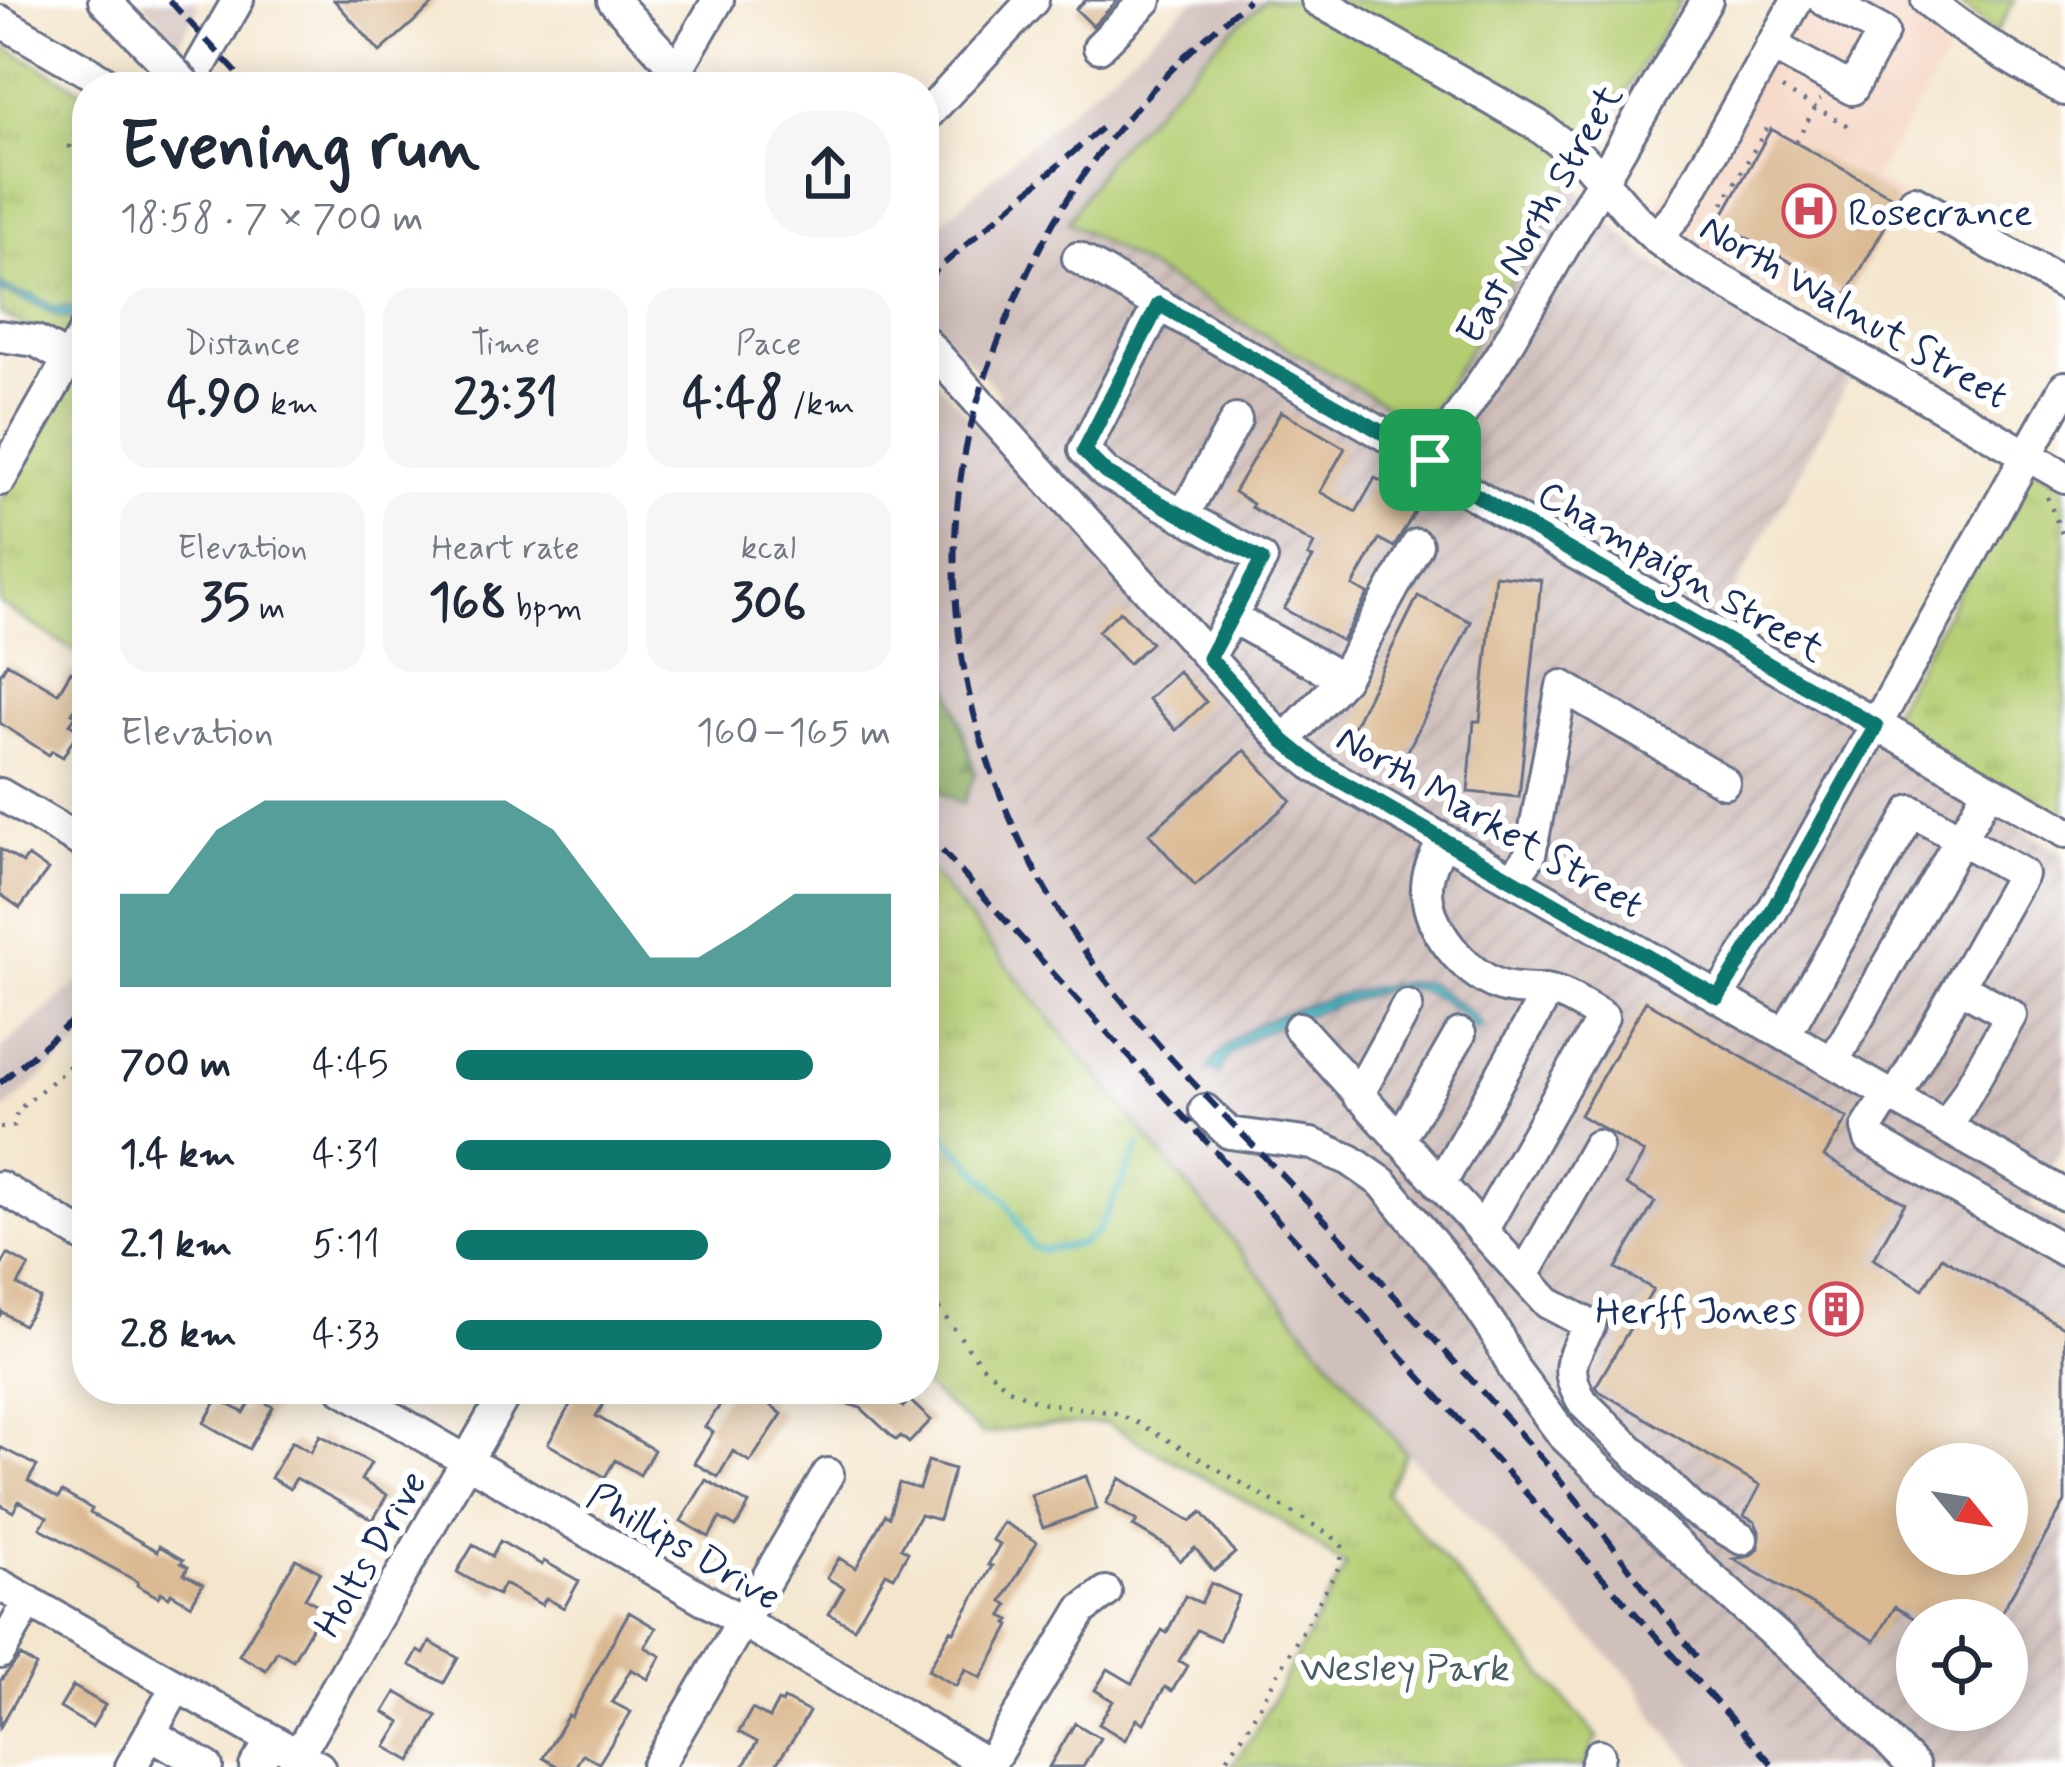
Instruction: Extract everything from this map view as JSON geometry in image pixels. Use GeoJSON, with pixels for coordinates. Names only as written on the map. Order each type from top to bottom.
{"type":"FeatureCollection","features":[{"type":"Feature","properties":{"kind":"street"},"geometry":{"type":"LineString","coordinates":[[104,0],[174,72]]}},
{"type":"Feature","properties":{"kind":"street"},"geometry":{"type":"LineString","coordinates":[[186,72],[238,0]]}},
{"type":"Feature","properties":{"kind":"street"},"geometry":{"type":"LineString","coordinates":[[614,0],[680,72]]}},
{"type":"Feature","properties":{"kind":"street"},"geometry":{"type":"LineString","coordinates":[[688,72],[718,0]]}},
{"type":"Feature","properties":{"kind":"street"},"geometry":{"type":"LineString","coordinates":[[939,102],[1033,0]]}},
{"type":"Feature","properties":{"kind":"street"},"geometry":{"type":"LineString","coordinates":[[1099,47],[1146,0]]}},
{"type":"Feature","properties":{"kind":"street","name":"North Walnut Street"},"geometry":{"type":"LineString","coordinates":[[1317,0],[1538,125],[1604,180],[1656,238],[1691,263],[2028,456],[2056,487]]}},
{"type":"Feature","properties":{"kind":"street","name":"East North Street"},"geometry":{"type":"LineString","coordinates":[[1430,460],[1504,351],[1707,0]]}},
{"type":"Feature","properties":{"kind":"street"},"geometry":{"type":"LineString","coordinates":[[1656,238],[1678,213],[1797,0]]}},
{"type":"Feature","properties":{"kind":"street"},"geometry":{"type":"LineString","coordinates":[[1771,45],[1852,89],[1883,32],[1824,0]]}},
{"type":"Feature","properties":{"kind":"street"},"geometry":{"type":"LineString","coordinates":[[1927,0],[1996,50],[2065,89]]}},
{"type":"Feature","properties":{"kind":"street"},"geometry":{"type":"LineString","coordinates":[[0,22],[88,72]]}},
{"type":"Feature","properties":{"kind":"street"},"geometry":{"type":"LineString","coordinates":[[1915,201],[2065,285]]}},
{"type":"Feature","properties":{"kind":"street","name":"Champaign Street"},"geometry":{"type":"LineString","coordinates":[[1078,258],[1430,460],[1508,515],[2065,832]]}},
{"type":"Feature","properties":{"kind":"street"},"geometry":{"type":"LineString","coordinates":[[1159,304],[1084,451],[1106,473],[1262,560],[1209,658]]}},
{"type":"Feature","properties":{"kind":"street"},"geometry":{"type":"LineString","coordinates":[[0,336],[36,341],[68,359]]}},
{"type":"Feature","properties":{"kind":"street"},"geometry":{"type":"LineString","coordinates":[[0,480],[72,352]]}},
{"type":"Feature","properties":{"kind":"street","name":"North Market Street"},"geometry":{"type":"LineString","coordinates":[[939,358],[1284,741],[1316,767],[1947,1128],[2062,1186]]}},
{"type":"Feature","properties":{"kind":"street"},"geometry":{"type":"LineString","coordinates":[[1718,997],[1772,911],[2065,387]]}},
{"type":"Feature","properties":{"kind":"street"},"geometry":{"type":"LineString","coordinates":[[1183,516],[1236,420]]}},
{"type":"Feature","properties":{"kind":"street"},"geometry":{"type":"LineString","coordinates":[[1284,741],[1343,679],[1417,545]]}},
{"type":"Feature","properties":{"kind":"street"},"geometry":{"type":"LineString","coordinates":[[1231,617],[1343,679]]}},
{"type":"Feature","properties":{"kind":"street"},"geometry":{"type":"LineString","coordinates":[[1513,880],[1530,855],[1562,686],[1724,782]]}},
{"type":"Feature","properties":{"kind":"street"},"geometry":{"type":"LineString","coordinates":[[1833,1062],[1989,789]]}},
{"type":"Feature","properties":{"kind":"street"},"geometry":{"type":"LineString","coordinates":[[0,794],[72,836]]}},
{"type":"Feature","properties":{"kind":"street"},"geometry":{"type":"LineString","coordinates":[[1785,1035],[1912,811],[2022,874],[1892,1097],[1868,1128],[1870,1139],[2065,1251]]}},
{"type":"Feature","properties":{"kind":"street"},"geometry":{"type":"LineString","coordinates":[[1444,840],[1432,860],[1426,889],[1431,914],[1464,963],[1503,987],[1560,994],[1603,1017],[1482,1231]]}},
{"type":"Feature","properties":{"kind":"street"},"geometry":{"type":"LineString","coordinates":[[1947,1128],[2012,1015],[1959,986]]}},
{"type":"Feature","properties":{"kind":"street"},"geometry":{"type":"LineString","coordinates":[[1440,1185],[1548,991]]}},
{"type":"Feature","properties":{"kind":"street"},"geometry":{"type":"LineString","coordinates":[[1358,1095],[1407,1006]]}},
{"type":"Feature","properties":{"kind":"street"},"geometry":{"type":"LineString","coordinates":[[1299,1028],[1548,1303],[1590,1325],[1570,1361],[1571,1383],[1583,1403],[1692,1509],[1742,1538]]}},
{"type":"Feature","properties":{"kind":"street"},"geometry":{"type":"LineString","coordinates":[[1399,1140],[1460,1034]]}},
{"type":"Feature","properties":{"kind":"street"},"geometry":{"type":"LineString","coordinates":[[1205,1110],[1229,1133],[1312,1144],[1350,1160],[1384,1183],[1454,1270],[1514,1369],[1563,1435],[1914,1767]]}},
{"type":"Feature","properties":{"kind":"street"},"geometry":{"type":"LineString","coordinates":[[1524,1276],[1598,1146]]}},
{"type":"Feature","properties":{"kind":"street"},"geometry":{"type":"LineString","coordinates":[[0,1187],[72,1229]]}},
{"type":"Feature","properties":{"kind":"street","name":"Phillips Drive"},"geometry":{"type":"LineString","coordinates":[[369,1404],[988,1766]]}},
{"type":"Feature","properties":{"kind":"street","name":"Holts Drive"},"geometry":{"type":"LineString","coordinates":[[255,1767],[296,1754],[499,1404]]}},
{"type":"Feature","properties":{"kind":"street"},"geometry":{"type":"LineString","coordinates":[[657,1767],[828,1474]]}},
{"type":"Feature","properties":{"kind":"street"},"geometry":{"type":"LineString","coordinates":[[0,1585],[296,1754]]}},
{"type":"Feature","properties":{"kind":"street"},"geometry":{"type":"LineString","coordinates":[[988,1766],[1082,1610],[1106,1592]]}},
{"type":"Feature","properties":{"kind":"street"},"geometry":{"type":"LineString","coordinates":[[0,1653],[29,1601]]}},
{"type":"Feature","properties":{"kind":"street"},"geometry":{"type":"LineString","coordinates":[[130,1767],[177,1686]]}},
{"type":"Feature","properties":{"kind":"street"},"geometry":{"type":"LineString","coordinates":[[150,1732],[207,1767]]}},
{"type":"Feature","properties":{"kind":"path"},"geometry":{"type":"LineString","coordinates":[[1796,142],[1832,78]]}},
{"type":"Feature","properties":{"kind":"path"},"geometry":{"type":"LineString","coordinates":[[1782,89],[1849,126]]}},
{"type":"Feature","properties":{"kind":"path"},"geometry":{"type":"LineString","coordinates":[[1705,235],[1769,124]]}},
{"type":"Feature","properties":{"kind":"path"},"geometry":{"type":"LineString","coordinates":[[2056,487],[2065,541]]}},
{"type":"Feature","properties":{"kind":"path"},"geometry":{"type":"LineString","coordinates":[[0,1128],[14,1126],[17,1112],[72,1064]]}},
{"type":"Feature","properties":{"kind":"path"},"geometry":{"type":"LineString","coordinates":[[939,1309],[980,1363],[1009,1389],[1038,1402],[1115,1413],[1140,1424],[1331,1535],[1342,1546],[1341,1563],[1221,1767]]}},
{"type":"Feature","properties":{"kind":"shaded area"},"geometry":{"type":"Polygon","coordinates":[[[142,0],[192,0],[199,7],[179,43],[142,0]]]}},
{"type":"Feature","properties":{"kind":"shaded area"},"geometry":{"type":"Polygon","coordinates":[[[1194,0],[1265,0],[1215,45],[1108,158],[1068,222],[1028,303],[999,392],[939,329],[939,225],[1194,0]]]}},
{"type":"Feature","properties":{"kind":"shaded area"},"geometry":{"type":"Polygon","coordinates":[[[1265,0],[1682,0],[1571,183],[1651,262],[1852,375],[1715,626],[1867,713],[1860,733],[2065,854],[2065,1142],[2029,1206],[2065,1228],[2065,1767],[1816,1767],[1700,1641],[1518,1402],[1152,1023],[1072,913],[1016,803],[983,690],[971,576],[986,445],[1003,375],[1028,303],[1068,222],[1108,158],[1265,0]]]}},
{"type":"Feature","properties":{"kind":"shaded area"},"geometry":{"type":"Polygon","coordinates":[[[1777,0],[1910,0],[1955,43],[1875,178],[1906,196],[1831,324],[1682,239],[1655,211],[1777,0]]]}},
{"type":"Feature","properties":{"kind":"shaded area"},"geometry":{"type":"Polygon","coordinates":[[[939,383],[988,438],[971,576],[983,690],[1016,803],[1072,913],[1152,1023],[1518,1402],[1700,1641],[1816,1767],[1697,1767],[1659,1724],[1633,1679],[1406,1453],[939,882],[939,383]]]}},
{"type":"Feature","properties":{"kind":"shaded area"},"geometry":{"type":"Polygon","coordinates":[[[72,988],[72,1051],[0,1113],[0,1050],[72,988]]]}},
{"type":"Feature","properties":{"kind":"green space"},"geometry":{"type":"Polygon","coordinates":[[[1265,0],[1682,0],[1422,426],[1068,222],[1108,158],[1215,45],[1265,0]]]}},
{"type":"Feature","properties":{"kind":"green space"},"geometry":{"type":"Polygon","coordinates":[[[1955,0],[2014,0],[1996,33],[1955,0]]]}},
{"type":"Feature","properties":{"kind":"green space"},"geometry":{"type":"Polygon","coordinates":[[[0,44],[72,85],[72,330],[63,346],[0,313],[0,44]]]}},
{"type":"Feature","properties":{"kind":"green space"},"geometry":{"type":"Polygon","coordinates":[[[72,378],[72,650],[0,604],[0,502],[72,378]]]}},
{"type":"Feature","properties":{"kind":"green space"},"geometry":{"type":"Polygon","coordinates":[[[2030,464],[2065,485],[2065,829],[1884,724],[2030,464]]]}},
{"type":"Feature","properties":{"kind":"green space"},"geometry":{"type":"Polygon","coordinates":[[[939,597],[950,686],[975,773],[963,804],[939,792],[939,597]]]}},
{"type":"Feature","properties":{"kind":"green space","name":"Wesley Park"},"geometry":{"type":"Polygon","coordinates":[[[939,882],[1406,1453],[1386,1493],[1598,1737],[1583,1767],[1231,1767],[1346,1566],[1283,1522],[1106,1423],[1030,1426],[983,1435],[939,1399],[939,882]]]}},
{"type":"Feature","properties":{"kind":"water"},"geometry":{"type":"Polygon","coordinates":[[[0,284],[54,308],[72,308],[72,318],[57,316],[0,291],[0,284]]]}},
{"type":"Feature","properties":{"kind":"water"},"geometry":{"type":"Polygon","coordinates":[[[1409,982],[1429,983],[1483,1027],[1475,1031],[1455,1009],[1425,992],[1394,988],[1258,1034],[1233,1051],[1219,1075],[1208,1068],[1234,1039],[1270,1019],[1343,995],[1409,982]]]}},
{"type":"Feature","properties":{"kind":"building"},"geometry":{"type":"Polygon","coordinates":[[[334,0],[438,0],[380,52],[334,0]]]}},
{"type":"Feature","properties":{"kind":"building"},"geometry":{"type":"Polygon","coordinates":[[[1086,0],[1118,0],[1093,26],[1076,9],[1086,0]]]}},
{"type":"Feature","properties":{"kind":"building","name":"Rosecrance"},"geometry":{"type":"Polygon","coordinates":[[[1771,129],[1895,198],[1896,207],[1847,294],[1719,222],[1771,129]]]}},
{"type":"Feature","properties":{"kind":"building"},"geometry":{"type":"Polygon","coordinates":[[[1281,411],[1345,448],[1320,492],[1356,512],[1375,478],[1405,494],[1401,501],[1416,510],[1394,547],[1379,539],[1353,586],[1368,594],[1342,641],[1284,609],[1313,558],[1308,556],[1314,544],[1234,492],[1281,411]]]}},
{"type":"Feature","properties":{"kind":"building"},"geometry":{"type":"Polygon","coordinates":[[[1495,575],[1541,580],[1519,797],[1468,792],[1495,575]]]}},
{"type":"Feature","properties":{"kind":"building"},"geometry":{"type":"Polygon","coordinates":[[[1418,596],[1471,622],[1401,765],[1347,739],[1418,596]]]}},
{"type":"Feature","properties":{"kind":"building"},"geometry":{"type":"Polygon","coordinates":[[[1120,611],[1151,643],[1128,664],[1098,631],[1120,611]]]}},
{"type":"Feature","properties":{"kind":"building"},"geometry":{"type":"Polygon","coordinates":[[[7,663],[58,693],[72,672],[72,741],[63,757],[52,751],[49,755],[0,723],[0,675],[7,663]]]}},
{"type":"Feature","properties":{"kind":"building"},"geometry":{"type":"Polygon","coordinates":[[[1178,671],[1206,702],[1176,730],[1148,699],[1178,671]]]}},
{"type":"Feature","properties":{"kind":"building"},"geometry":{"type":"Polygon","coordinates":[[[1245,750],[1291,801],[1195,886],[1149,834],[1245,750]]]}},
{"type":"Feature","properties":{"kind":"building"},"geometry":{"type":"Polygon","coordinates":[[[0,849],[23,863],[28,856],[48,870],[20,908],[0,894],[0,849]]]}},
{"type":"Feature","properties":{"kind":"building","name":"Herff Jones"},"geometry":{"type":"Polygon","coordinates":[[[1646,1001],[1847,1118],[1824,1157],[1905,1203],[1873,1259],[1923,1289],[1942,1257],[2065,1328],[2065,1502],[2028,1566],[2028,1443],[1896,1443],[1896,1575],[2023,1575],[2009,1599],[1896,1599],[1896,1608],[1875,1641],[1733,1559],[1750,1556],[1759,1548],[1755,1522],[1744,1516],[1760,1486],[1596,1386],[1653,1289],[1616,1268],[1655,1202],[1626,1185],[1644,1153],[1580,1115],[1646,1001]]]}},
{"type":"Feature","properties":{"kind":"building"},"geometry":{"type":"Polygon","coordinates":[[[8,1254],[29,1266],[18,1285],[40,1298],[23,1325],[0,1315],[0,1268],[8,1254]]]}},
{"type":"Feature","properties":{"kind":"building"},"geometry":{"type":"Polygon","coordinates":[[[215,1404],[228,1404],[244,1413],[249,1404],[273,1407],[249,1449],[204,1423],[215,1404]]]}},
{"type":"Feature","properties":{"kind":"building"},"geometry":{"type":"Polygon","coordinates":[[[571,1404],[603,1404],[596,1416],[654,1450],[640,1475],[615,1460],[605,1477],[548,1444],[571,1404]]]}},
{"type":"Feature","properties":{"kind":"building"},"geometry":{"type":"Polygon","coordinates":[[[721,1404],[770,1404],[782,1414],[750,1462],[733,1451],[718,1477],[694,1463],[713,1432],[705,1427],[721,1404]]]}},
{"type":"Feature","properties":{"kind":"building"},"geometry":{"type":"Polygon","coordinates":[[[848,1404],[913,1404],[931,1420],[909,1443],[901,1436],[896,1440],[861,1408],[848,1404]]]}},
{"type":"Feature","properties":{"kind":"building"},"geometry":{"type":"Polygon","coordinates":[[[320,1435],[371,1463],[361,1480],[387,1495],[373,1520],[296,1478],[290,1489],[271,1478],[292,1441],[311,1452],[320,1435]]]}},
{"type":"Feature","properties":{"kind":"building"},"geometry":{"type":"Polygon","coordinates":[[[0,1447],[37,1466],[28,1481],[58,1498],[62,1492],[157,1551],[159,1546],[183,1560],[188,1567],[184,1574],[203,1584],[191,1605],[171,1593],[169,1597],[161,1592],[158,1597],[40,1528],[47,1517],[19,1501],[13,1512],[0,1504],[0,1447]]]}},
{"type":"Feature","properties":{"kind":"building"},"geometry":{"type":"Polygon","coordinates":[[[928,1461],[954,1469],[939,1520],[920,1515],[901,1548],[908,1552],[894,1577],[886,1573],[854,1628],[829,1614],[844,1588],[827,1578],[839,1558],[856,1568],[885,1515],[889,1517],[899,1483],[919,1489],[928,1461]]]}},
{"type":"Feature","properties":{"kind":"building"},"geometry":{"type":"Polygon","coordinates":[[[1086,1476],[1097,1509],[1043,1528],[1031,1495],[1086,1476]]]}},
{"type":"Feature","properties":{"kind":"building"},"geometry":{"type":"Polygon","coordinates":[[[1120,1478],[1191,1521],[1202,1512],[1235,1553],[1214,1571],[1195,1548],[1180,1561],[1168,1547],[1133,1526],[1137,1521],[1106,1503],[1120,1478]]]}},
{"type":"Feature","properties":{"kind":"building"},"geometry":{"type":"Polygon","coordinates":[[[706,1480],[749,1504],[736,1527],[720,1518],[709,1537],[681,1521],[706,1480]]]}},
{"type":"Feature","properties":{"kind":"building"},"geometry":{"type":"Polygon","coordinates":[[[1003,1522],[1037,1542],[1002,1601],[1008,1605],[1002,1616],[1010,1620],[1010,1626],[995,1654],[981,1678],[965,1669],[956,1686],[928,1670],[992,1566],[988,1565],[1000,1544],[992,1540],[1003,1522]]]}},
{"type":"Feature","properties":{"kind":"building"},"geometry":{"type":"Polygon","coordinates":[[[500,1541],[579,1581],[564,1608],[546,1598],[542,1605],[504,1584],[498,1595],[457,1572],[473,1545],[492,1556],[500,1541]]]}},
{"type":"Feature","properties":{"kind":"building"},"geometry":{"type":"Polygon","coordinates":[[[296,1559],[320,1572],[305,1598],[323,1608],[293,1660],[277,1651],[266,1670],[239,1655],[296,1559]]]}},
{"type":"Feature","properties":{"kind":"building"},"geometry":{"type":"Polygon","coordinates":[[[1211,1583],[1239,1596],[1219,1640],[1197,1630],[1179,1661],[1187,1666],[1172,1691],[1165,1687],[1144,1723],[1137,1719],[1125,1740],[1099,1724],[1113,1701],[1095,1690],[1108,1669],[1132,1683],[1162,1630],[1167,1633],[1185,1596],[1201,1603],[1211,1583]]]}},
{"type":"Feature","properties":{"kind":"building"},"geometry":{"type":"Polygon","coordinates":[[[629,1612],[656,1628],[645,1647],[661,1656],[648,1679],[631,1669],[612,1702],[631,1712],[599,1763],[583,1754],[575,1767],[559,1767],[543,1758],[629,1612]]]}},
{"type":"Feature","properties":{"kind":"building"},"geometry":{"type":"Polygon","coordinates":[[[430,1642],[458,1658],[444,1683],[410,1665],[430,1642]]]}},
{"type":"Feature","properties":{"kind":"building"},"geometry":{"type":"Polygon","coordinates":[[[21,1656],[36,1666],[0,1727],[0,1681],[21,1656]]]}},
{"type":"Feature","properties":{"kind":"building"},"geometry":{"type":"Polygon","coordinates":[[[73,1686],[105,1705],[92,1727],[60,1708],[73,1686]]]}},
{"type":"Feature","properties":{"kind":"building"},"geometry":{"type":"Polygon","coordinates":[[[396,1692],[437,1716],[411,1761],[386,1747],[401,1722],[384,1712],[396,1692]]]}},
{"type":"Feature","properties":{"kind":"building"},"geometry":{"type":"Polygon","coordinates":[[[784,1699],[809,1712],[794,1738],[774,1767],[743,1767],[757,1742],[739,1732],[752,1709],[769,1718],[784,1699]]]}},
{"type":"Feature","properties":{"kind":"building"},"geometry":{"type":"Polygon","coordinates":[[[1075,1723],[1100,1738],[1083,1767],[1049,1767],[1075,1723]]]}},
{"type":"Feature","properties":{"kind":"waterway"},"geometry":{"type":"LineString","coordinates":[[939,1130],[1006,1200],[1031,1246],[1043,1250],[1080,1244],[1098,1231],[1140,1145]]}},
{"type":"Feature","properties":{"kind":"railway"},"geometry":{"type":"LineString","coordinates":[[169,0],[236,72]]}},
{"type":"Feature","properties":{"kind":"railway"},"geometry":{"type":"LineString","coordinates":[[1183,57],[1248,0]]}},
{"type":"Feature","properties":{"kind":"railway"},"geometry":{"type":"LineString","coordinates":[[1195,47],[1125,121],[1046,235],[987,372],[964,455],[955,539],[957,622],[971,703],[995,782],[1029,859],[1072,932],[1122,1001],[1526,1440],[1701,1662]]}},
{"type":"Feature","properties":{"kind":"railway"},"geometry":{"type":"LineString","coordinates":[[939,268],[1106,124]]}},
{"type":"Feature","properties":{"kind":"railway"},"geometry":{"type":"LineString","coordinates":[[939,847],[1775,1767]]}},
{"type":"Feature","properties":{"kind":"railway"},"geometry":{"type":"LineString","coordinates":[[0,1083],[72,1021]]}},
{"type":"Feature","properties":{"kind":"place","name":"Rosecrance"},"geometry":{"type":"Point","coordinates":[1809,211]}},
{"type":"Feature","properties":{"kind":"place","name":"Herff Jones"},"geometry":{"type":"Point","coordinates":[1836,1309]}},
{"type":"Feature","properties":{"kind":"route"},"geometry":{"type":"LineString","coordinates":[[1159,304],[1430,460],[1508,515],[1876,726],[1718,997],[1349,788],[1284,741],[1209,658],[1262,560],[1106,473],[1084,451],[1159,304]]}}]}
